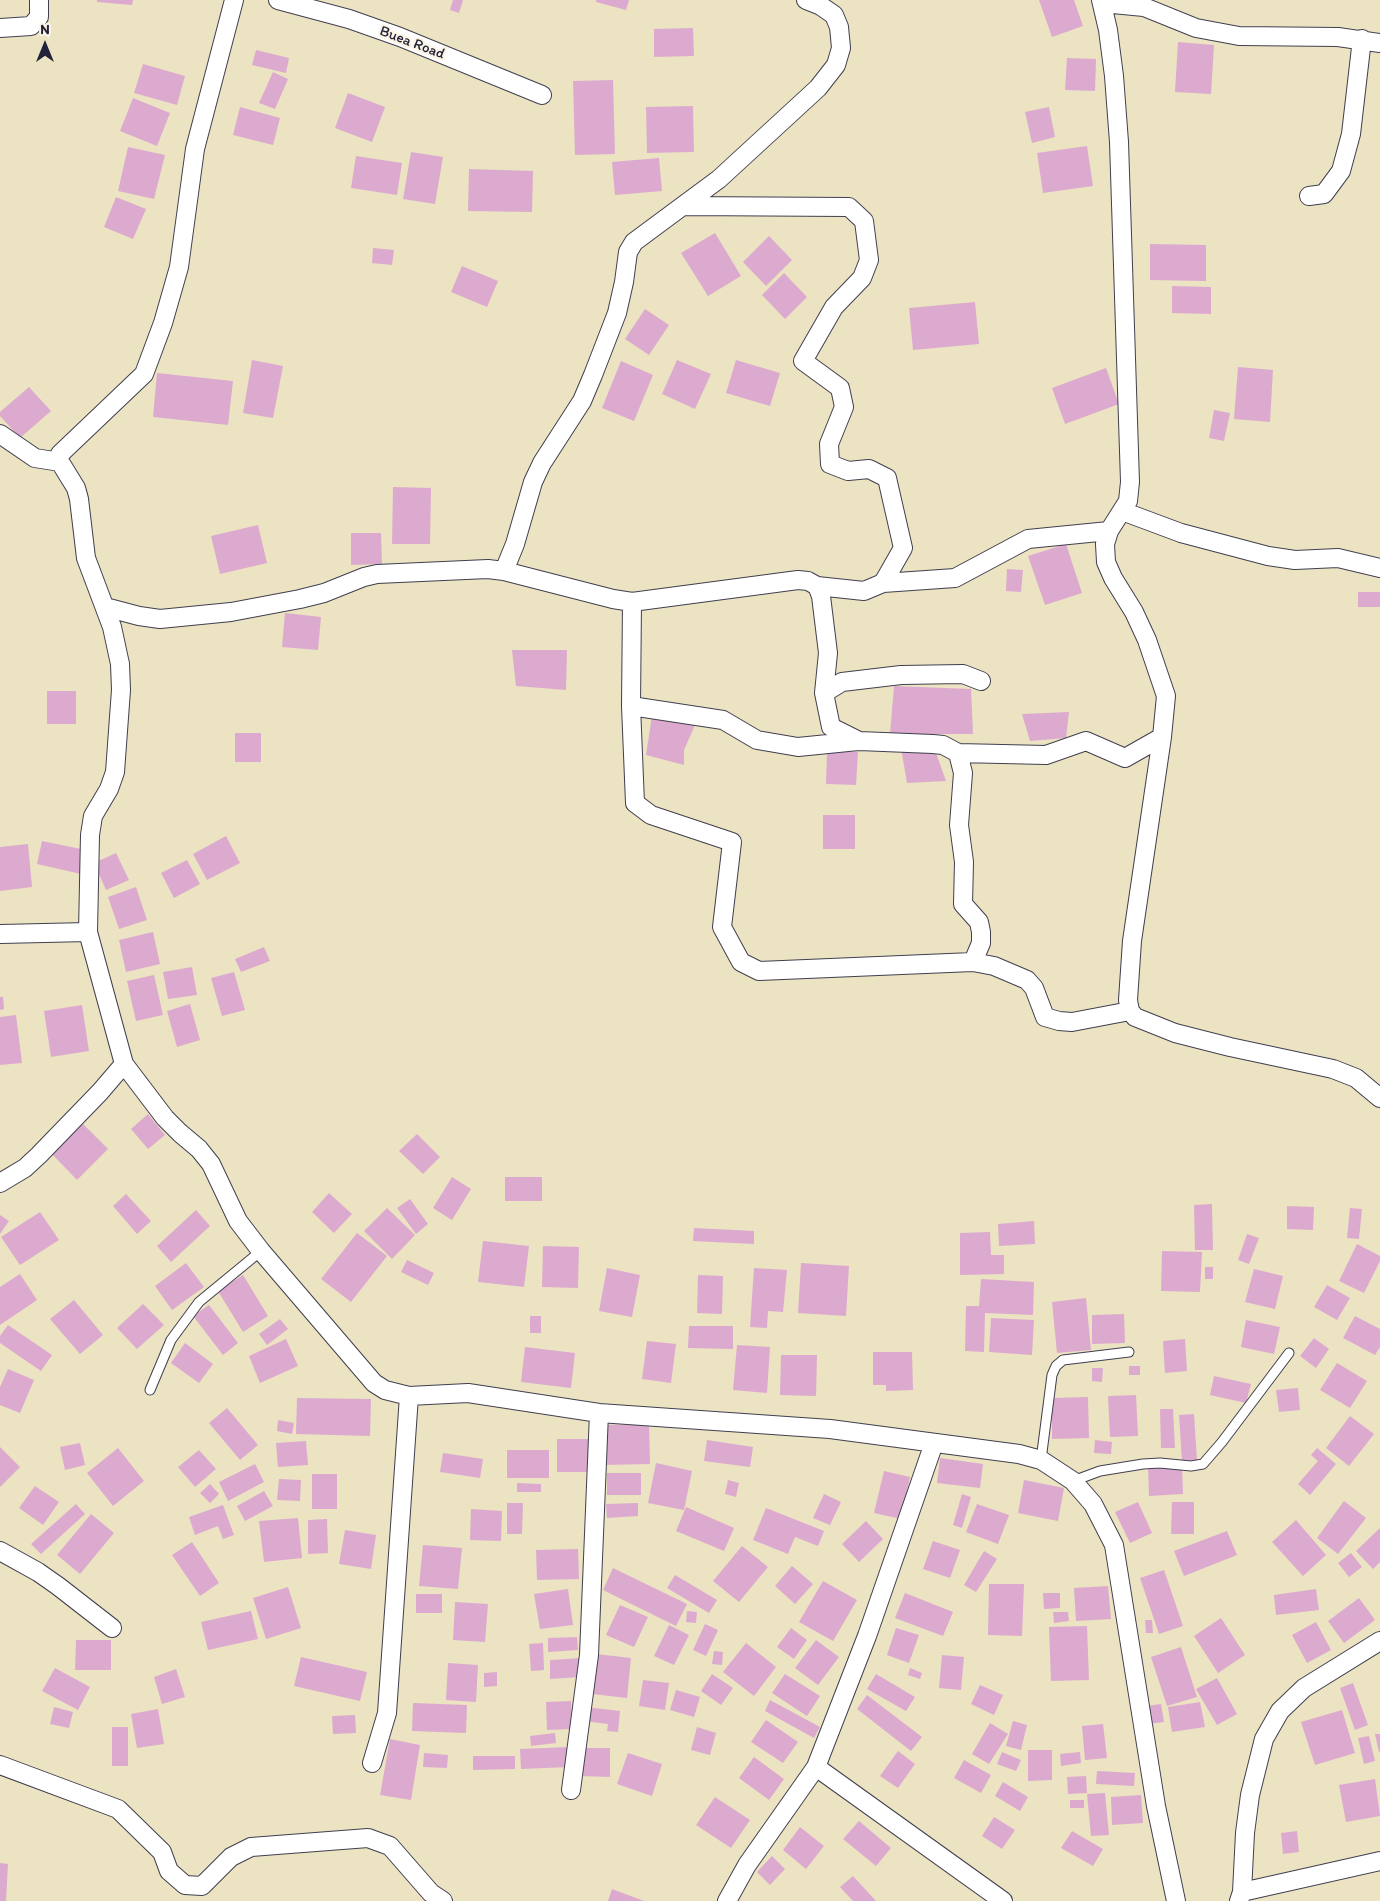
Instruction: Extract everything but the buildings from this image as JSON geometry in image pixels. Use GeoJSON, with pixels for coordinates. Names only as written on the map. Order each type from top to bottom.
{"type":"FeatureCollection","features":[{"type":"Feature","properties":{"kind":"street"},"geometry":{"type":"LineString","coordinates":[[0,28],[30,26],[39,17],[39,0]]}},
{"type":"Feature","properties":{"kind":"street"},"geometry":{"type":"LineString","coordinates":[[234,0],[195,149],[182,256],[163,323],[144,374],[60,454],[60,462],[76,488],[86,558],[105,607],[120,664],[121,690],[115,772],[109,788],[93,816],[90,835],[88,932],[124,1064],[165,1118],[180,1134],[200,1149],[211,1164],[238,1221],[261,1251],[319,1321],[374,1382],[385,1390],[409,1396],[468,1393],[599,1413],[830,1429],[1019,1454],[1041,1460],[1073,1481],[1093,1504],[1114,1544],[1156,1806],[1176,1901]]}},
{"type":"Feature","properties":{"kind":"street","name":"Buea Road"},"geometry":{"type":"LineString","coordinates":[[278,0],[349,19],[383,31],[542,95]]}},
{"type":"Feature","properties":{"kind":"street"},"geometry":{"type":"LineString","coordinates":[[504,571],[516,544],[533,482],[542,463],[582,401],[593,375],[617,312],[628,252],[634,242],[719,179],[818,88],[836,65],[841,48],[839,27],[834,15],[818,2]]}},
{"type":"Feature","properties":{"kind":"street"},"geometry":{"type":"LineString","coordinates":[[1380,43],[1338,37],[1239,36],[1196,28],[1144,7],[1102,2],[1113,66],[1119,142],[1130,482],[1128,501],[1109,531],[1105,544],[1106,562],[1113,578],[1134,612],[1147,640],[1166,696],[1162,737],[1132,941],[1128,1000],[1130,1011],[1135,1017],[1175,1033],[1341,1072],[1356,1078],[1380,1098]]}},
{"type":"Feature","properties":{"kind":"street"},"geometry":{"type":"LineString","coordinates":[[1309,196],[1324,194],[1341,171],[1351,134],[1362,40]]}},
{"type":"Feature","properties":{"kind":"street"},"geometry":{"type":"LineString","coordinates":[[683,206],[849,207],[864,221],[870,260],[862,278],[834,307],[804,361],[840,388],[844,407],[829,444],[830,464],[848,471],[869,469],[886,478],[903,548],[884,583]]}},
{"type":"Feature","properties":{"kind":"street"},"geometry":{"type":"LineString","coordinates":[[0,434],[34,458],[60,462]]}},
{"type":"Feature","properties":{"kind":"street"},"geometry":{"type":"LineString","coordinates":[[1122,511],[1181,533],[1268,556],[1295,560],[1338,558],[1380,568]]}},
{"type":"Feature","properties":{"kind":"street"},"geometry":{"type":"LineString","coordinates":[[105,607],[139,616],[160,619],[231,612],[300,599],[377,574],[488,570],[504,571],[613,599],[632,602],[798,580],[808,581],[817,586],[864,591],[884,583],[955,578],[1028,539],[1109,531]]}},
{"type":"Feature","properties":{"kind":"street"},"geometry":{"type":"LineString","coordinates":[[817,586],[821,596],[828,653],[824,693],[831,727],[859,741]]}},
{"type":"Feature","properties":{"kind":"street"},"geometry":{"type":"LineString","coordinates":[[632,602],[630,706],[635,803],[651,815],[732,842],[722,927],[741,962],[759,971],[973,962],[994,966],[1028,980],[1034,988],[1046,1017],[1058,1021],[1072,1022],[1130,1011]]}},
{"type":"Feature","properties":{"kind":"street"},"geometry":{"type":"LineString","coordinates":[[824,693],[842,682],[901,675],[963,674],[981,680]]}},
{"type":"Feature","properties":{"kind":"street"},"geometry":{"type":"LineString","coordinates":[[630,706],[723,720],[758,740],[798,747],[859,741],[943,745],[958,753],[1046,754],[1086,742],[1125,758],[1162,737]]}},
{"type":"Feature","properties":{"kind":"street"},"geometry":{"type":"LineString","coordinates":[[958,753],[963,773],[959,825],[964,862],[963,904],[979,922],[981,932],[981,943],[973,962]]}},
{"type":"Feature","properties":{"kind":"street"},"geometry":{"type":"LineString","coordinates":[[0,934],[88,932]]}},
{"type":"Feature","properties":{"kind":"street"},"geometry":{"type":"LineString","coordinates":[[0,1183],[25,1168],[39,1155],[100,1092],[124,1064]]}},
{"type":"Feature","properties":{"kind":"street"},"geometry":{"type":"LineString","coordinates":[[372,1763],[387,1713],[409,1396]]}},
{"type":"Feature","properties":{"kind":"street"},"geometry":{"type":"LineString","coordinates":[[572,1790],[588,1655],[599,1413]]}},
{"type":"Feature","properties":{"kind":"street"},"geometry":{"type":"LineString","coordinates":[[727,1901],[747,1865],[816,1767],[867,1636],[934,1443]]}},
{"type":"Feature","properties":{"kind":"street"},"geometry":{"type":"LineString","coordinates":[[0,1551],[58,1586],[112,1628]]}},
{"type":"Feature","properties":{"kind":"street"},"geometry":{"type":"LineString","coordinates":[[1380,1641],[1304,1688],[1280,1711],[1264,1739],[1250,1795],[1241,1897],[1380,1861]]}},
{"type":"Feature","properties":{"kind":"street"},"geometry":{"type":"LineString","coordinates":[[0,1765],[118,1809],[162,1852],[169,1871],[185,1885],[202,1886],[231,1857],[251,1847],[368,1838],[390,1846],[430,1893],[443,1901]]}},
{"type":"Feature","properties":{"kind":"street"},"geometry":{"type":"LineString","coordinates":[[816,1767],[1003,1901]]}},
{"type":"Feature","properties":{"kind":"lane"},"geometry":{"type":"LineString","coordinates":[[150,1390],[171,1340],[193,1309],[261,1251]]}},
{"type":"Feature","properties":{"kind":"lane"},"geometry":{"type":"LineString","coordinates":[[1041,1460],[1052,1375],[1056,1366],[1063,1360],[1129,1352]]}},
{"type":"Feature","properties":{"kind":"lane"},"geometry":{"type":"LineString","coordinates":[[1073,1481],[1100,1471],[1144,1464],[1160,1463],[1191,1466],[1203,1464],[1222,1442],[1289,1353]]}}]}
